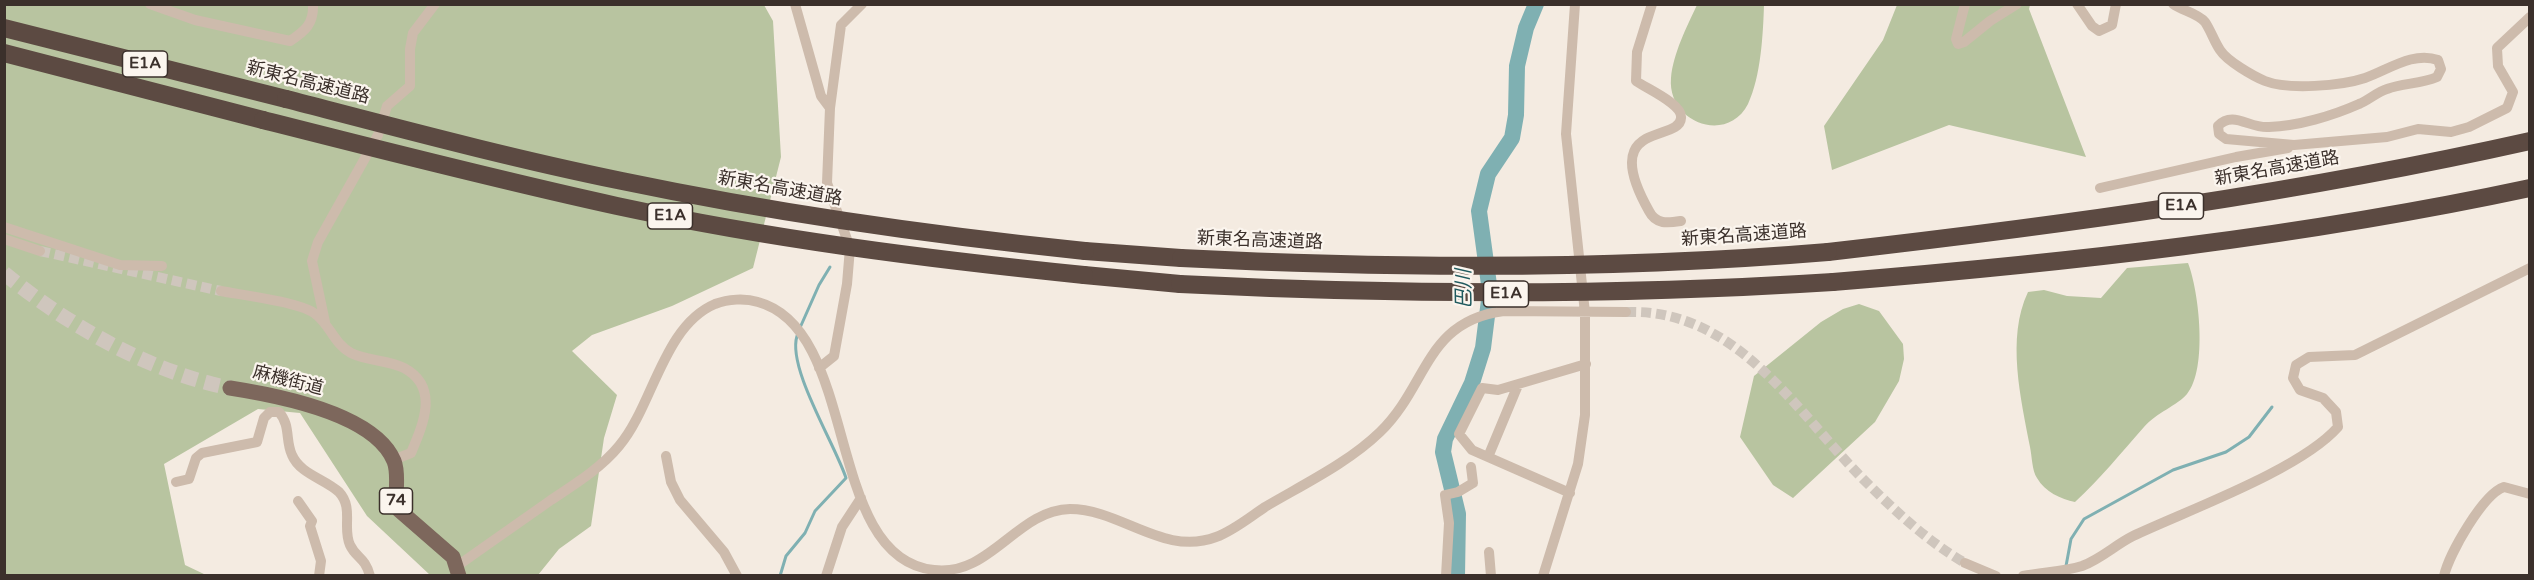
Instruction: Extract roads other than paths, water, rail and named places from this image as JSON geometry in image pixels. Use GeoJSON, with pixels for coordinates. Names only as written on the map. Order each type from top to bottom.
{"type":"FeatureCollection","features":[{"type":"Feature","properties":{"kind":"highway","name":"新東名高速道路"},"geometry":{"type":"LineString","coordinates":[[4,28],[452,142],[621,181],[860,224],[1085,251],[1181,258],[1380,266],[1499,267],[1728,260],[1828,252],[2186,206],[2308,186],[2529,141]]}},
{"type":"Feature","properties":{"kind":"highway","name":"E1A"},"geometry":{"type":"LineString","coordinates":[[9,54],[455,169],[618,206],[857,248],[1180,285],[1499,294],[1722,289],[1833,282],[1929,274],[2196,243],[2316,226],[2529,188]]}},
{"type":"Feature","properties":{"kind":"main road","name":"麻機街道"},"geometry":{"type":"LineString","coordinates":[[230,387],[303,402],[350,423],[379,440],[393,460]]}},
{"type":"Feature","properties":{"kind":"main road","name":"74"},"geometry":{"type":"LineString","coordinates":[[393,460],[397,476],[395,500],[399,510],[453,557],[458,571]]}},
{"type":"Feature","properties":{"kind":"street"},"geometry":{"type":"LineString","coordinates":[[150,4],[195,20],[290,41],[306,30],[314,17],[313,4]]}},
{"type":"Feature","properties":{"kind":"street"},"geometry":{"type":"LineString","coordinates":[[393,460],[411,453],[426,418],[425,390],[404,368],[350,352],[338,344],[325,322],[312,261],[318,242],[378,135],[387,106],[410,86],[410,49],[413,33],[435,4]]}},
{"type":"Feature","properties":{"kind":"street"},"geometry":{"type":"LineString","coordinates":[[795,4],[820,96],[830,108]]}},
{"type":"Feature","properties":{"kind":"street"},"geometry":{"type":"LineString","coordinates":[[819,368],[834,356],[850,265],[850,248],[827,183],[830,108],[841,25],[862,4]]}},
{"type":"Feature","properties":{"kind":"street"},"geometry":{"type":"LineString","coordinates":[[1543,576],[1570,494],[1584,436],[1586,313],[1566,134],[1575,4]]}},
{"type":"Feature","properties":{"kind":"street"},"geometry":{"type":"LineString","coordinates":[[1652,4],[1637,52],[1636,81],[1674,103],[1682,115],[1675,128],[1646,138],[1634,148],[1631,165],[1650,213],[1658,221],[1667,224],[1681,221]]}},
{"type":"Feature","properties":{"kind":"street"},"geometry":{"type":"LineString","coordinates":[[1965,4],[1956,39],[1959,44],[2017,4]]}},
{"type":"Feature","properties":{"kind":"street"},"geometry":{"type":"LineString","coordinates":[[2077,4],[2091,26],[2099,31],[2112,25],[2116,4]]}},
{"type":"Feature","properties":{"kind":"street"},"geometry":{"type":"LineString","coordinates":[[2173,4],[2204,21],[2221,52],[2232,62],[2264,80],[2280,85],[2342,84],[2365,78],[2412,59],[2427,56],[2438,60],[2441,69],[2437,77],[2384,90],[2362,103],[2340,111],[2268,128],[2252,126],[2232,118],[2225,119],[2218,126],[2219,134],[2226,139],[2294,145],[2387,137],[2418,129],[2451,132],[2469,127],[2507,108],[2513,92],[2498,66],[2497,48],[2529,17]]}},
{"type":"Feature","properties":{"kind":"street"},"geometry":{"type":"LineString","coordinates":[[2100,188],[2236,157],[2287,149],[2294,145]]}},
{"type":"Feature","properties":{"kind":"street"},"geometry":{"type":"LineString","coordinates":[[4,227],[120,265],[162,266]]}},
{"type":"Feature","properties":{"kind":"street"},"geometry":{"type":"LineString","coordinates":[[4,239],[40,251]]}},
{"type":"Feature","properties":{"kind":"street"},"geometry":{"type":"LineString","coordinates":[[2023,576],[2078,567],[2096,560],[2130,538],[2278,469],[2328,438],[2338,427],[2336,412],[2323,398],[2300,390],[2293,378],[2296,365],[2309,357],[2355,355],[2529,268]]}},
{"type":"Feature","properties":{"kind":"street"},"geometry":{"type":"LineString","coordinates":[[220,291],[312,311],[325,322]]}},
{"type":"Feature","properties":{"kind":"street"},"geometry":{"type":"LineString","coordinates":[[458,571],[591,472],[621,444],[683,328],[703,311],[719,302],[748,299],[770,305],[786,314],[808,340],[861,498],[886,546],[908,563],[934,570],[958,569],[979,561],[1030,524],[1053,511],[1069,509],[1090,511],[1111,517],[1174,542],[1216,537],[1351,456],[1380,433],[1399,411],[1442,339],[1473,318],[1504,311],[1626,312]]}},
{"type":"Feature","properties":{"kind":"street"},"geometry":{"type":"LineString","coordinates":[[1570,494],[1472,450],[1460,434],[1482,388],[1498,390],[1586,364]]}},
{"type":"Feature","properties":{"kind":"street"},"geometry":{"type":"LineString","coordinates":[[1488,457],[1518,385]]}},
{"type":"Feature","properties":{"kind":"street"},"geometry":{"type":"LineString","coordinates":[[176,482],[189,479],[196,458],[202,453],[257,442],[264,418],[270,412],[279,412],[286,420],[291,454],[298,465],[340,493],[348,508],[347,534],[350,546],[366,562],[370,576]]}},
{"type":"Feature","properties":{"kind":"street"},"geometry":{"type":"LineString","coordinates":[[666,456],[671,482],[680,500],[724,552],[737,576]]}},
{"type":"Feature","properties":{"kind":"street"},"geometry":{"type":"LineString","coordinates":[[1446,576],[1449,523],[1445,495],[1473,483],[1471,467]]}},
{"type":"Feature","properties":{"kind":"street"},"geometry":{"type":"LineString","coordinates":[[2444,576],[2447,564],[2490,496],[2504,487],[2529,494]]}},
{"type":"Feature","properties":{"kind":"street"},"geometry":{"type":"LineString","coordinates":[[826,576],[842,527],[861,498]]}},
{"type":"Feature","properties":{"kind":"street"},"geometry":{"type":"LineString","coordinates":[[298,501],[312,521],[310,526],[321,561],[319,576]]}},
{"type":"Feature","properties":{"kind":"street"},"geometry":{"type":"LineString","coordinates":[[1489,552],[1491,576]]}},
{"type":"Feature","properties":{"kind":"street"},"geometry":{"type":"LineString","coordinates":[[1965,563],[1993,575]]}},
{"type":"Feature","properties":{"kind":"waterway","name":"巴川"},"geometry":{"type":"LineString","coordinates":[[1457,576],[1458,514],[1443,452],[1445,439],[1472,383],[1483,348],[1490,292],[1479,211],[1488,174],[1512,138],[1516,115],[1517,66],[1526,28],[1536,4]]}},
{"type":"Feature","properties":{"kind":"waterway"},"geometry":{"type":"LineString","coordinates":[[799,330],[819,285],[830,267]]}},
{"type":"Feature","properties":{"kind":"waterway"},"geometry":{"type":"LineString","coordinates":[[780,576],[786,556],[805,533],[815,511],[846,478],[805,386],[796,350],[797,336]]}},
{"type":"Feature","properties":{"kind":"waterway"},"geometry":{"type":"LineString","coordinates":[[2066,566],[2071,539],[2084,519],[2173,470],[2226,452],[2249,437],[2272,407]]}},
{"type":"Feature","properties":{"kind":"tunnel"},"geometry":{"type":"LineString","coordinates":[[40,251],[221,291]]}},
{"type":"Feature","properties":{"kind":"tunnel"},"geometry":{"type":"LineString","coordinates":[[4,273],[54,310],[111,344],[170,371],[230,388]]}},
{"type":"Feature","properties":{"kind":"tunnel"},"geometry":{"type":"LineString","coordinates":[[1626,312],[1665,315],[1700,327],[1731,345],[1760,368],[1787,395],[1863,479],[1887,502],[1924,535],[1965,563]]}}]}
